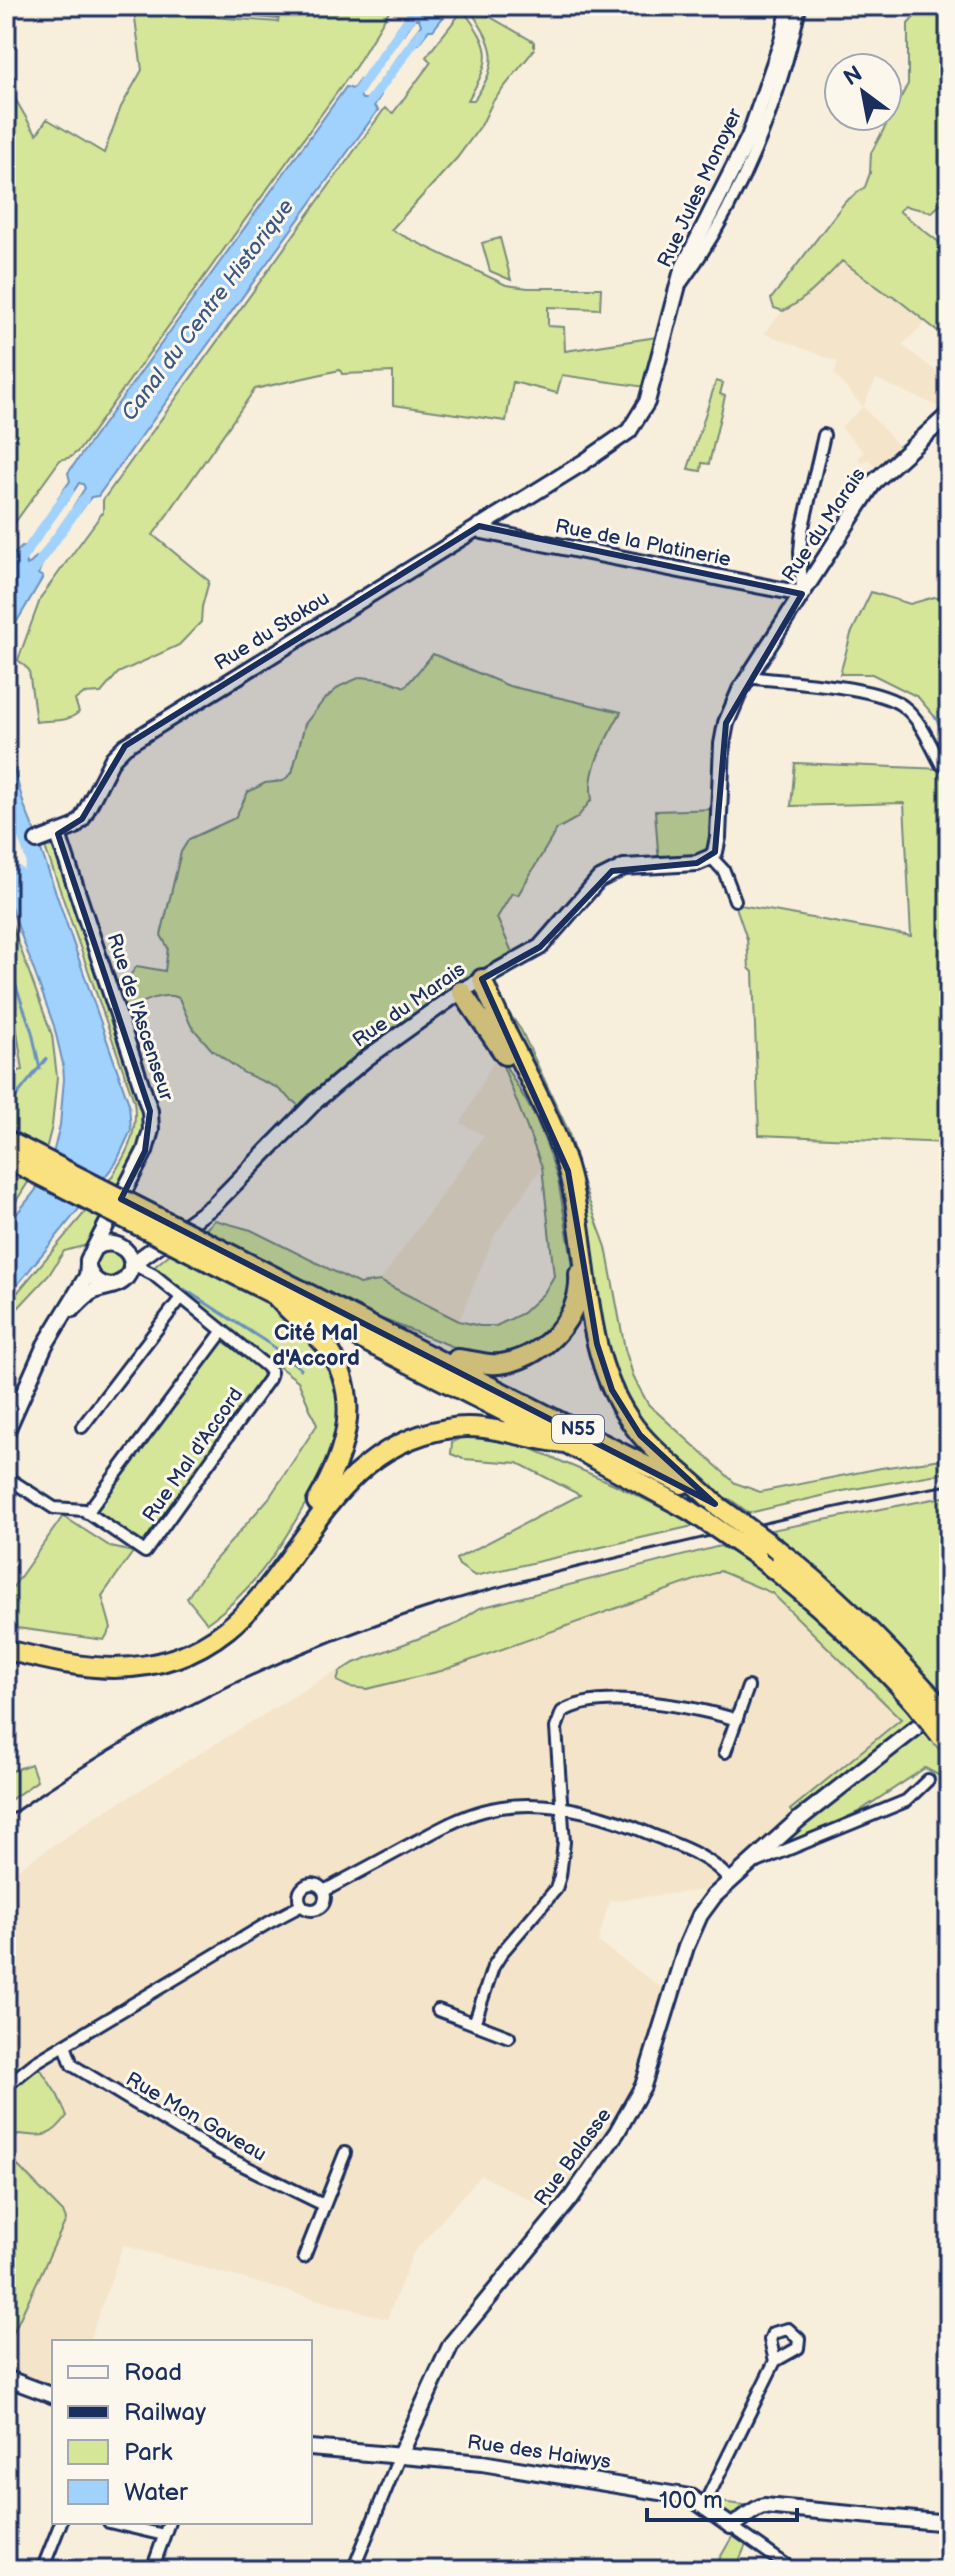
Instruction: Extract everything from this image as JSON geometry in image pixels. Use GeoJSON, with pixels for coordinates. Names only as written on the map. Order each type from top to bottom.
{"type":"FeatureCollection","features":[{"type":"Feature","properties":{"kind":"highway"},"geometry":{"type":"LineString","coordinates":[[482,979],[495,1012],[551,1124],[568,1171],[597,1344],[612,1390],[640,1435],[715,1504]]}},
{"type":"Feature","properties":{"kind":"highway"},"geometry":{"type":"LineString","coordinates":[[438,1358],[490,1365],[506,1363],[533,1352],[559,1331],[569,1316],[577,1301],[579,1279],[563,1185],[544,1127],[512,1067],[461,991]]}},
{"type":"Feature","properties":{"kind":"highway","name":"N55"},"geometry":{"type":"LineString","coordinates":[[6,1140],[214,1255],[274,1294],[566,1443],[691,1511],[757,1556],[835,1619],[922,1699]]}},
{"type":"Feature","properties":{"kind":"highway","name":"N55"},"geometry":{"type":"LineString","coordinates":[[6,1158],[438,1358],[669,1476],[715,1504],[778,1550],[847,1607],[888,1648],[946,1734]]}},
{"type":"Feature","properties":{"kind":"highway"},"geometry":{"type":"LineString","coordinates":[[6,1640],[88,1657],[113,1658],[156,1653],[176,1648],[211,1631],[228,1619],[262,1582],[329,1481],[338,1463],[348,1427],[345,1387],[337,1365],[326,1347],[274,1294]]}},
{"type":"Feature","properties":{"kind":"highway"},"geometry":{"type":"LineString","coordinates":[[6,1650],[61,1662],[112,1668],[136,1667],[175,1658],[214,1639],[250,1609],[294,1555],[344,1484],[366,1463],[394,1446],[446,1428],[471,1427],[498,1428],[544,1441],[566,1443]]}},
{"type":"Feature","properties":{"kind":"street","name":"Rue Jules Monoyer"},"geometry":{"type":"LineString","coordinates":[[484,522],[629,431],[647,402],[682,270],[749,137],[782,41],[790,6]]}},
{"type":"Feature","properties":{"kind":"street","name":"Rue Jules Monoyer"},"geometry":{"type":"LineString","coordinates":[[674,294],[711,237],[748,163],[789,55],[800,6]]}},
{"type":"Feature","properties":{"kind":"street","name":"Rue du Marais"},"geometry":{"type":"LineString","coordinates":[[128,1260],[136,1253],[157,1247],[221,1198],[329,1089],[409,1026],[461,991],[540,947],[589,890],[612,871],[647,864],[697,863],[711,857],[718,837],[722,744],[726,723],[748,677],[874,482],[949,414]]}},
{"type":"Feature","properties":{"kind":"street"},"geometry":{"type":"LineString","coordinates":[[802,594],[802,531],[824,435]]}},
{"type":"Feature","properties":{"kind":"street","name":"Rue de la Platinerie"},"geometry":{"type":"LineString","coordinates":[[484,522],[482,531],[802,594]]}},
{"type":"Feature","properties":{"kind":"street","name":"Rue du Stokou"},"geometry":{"type":"LineString","coordinates":[[58,834],[74,827],[95,796],[113,758],[125,746],[484,522]]}},
{"type":"Feature","properties":{"kind":"street"},"geometry":{"type":"LineString","coordinates":[[748,677],[854,690],[895,701],[910,712],[941,764]]}},
{"type":"Feature","properties":{"kind":"street"},"geometry":{"type":"LineString","coordinates":[[37,841],[58,834]]}},
{"type":"Feature","properties":{"kind":"street","name":"Rue de l'Ascenseur"},"geometry":{"type":"LineString","coordinates":[[55,1328],[87,1276],[92,1254],[145,1151],[151,1130],[150,1111],[58,834]]}},
{"type":"Feature","properties":{"kind":"street"},"geometry":{"type":"LineString","coordinates":[[711,857],[724,871],[735,900]]}},
{"type":"Feature","properties":{"kind":"street"},"geometry":{"type":"LineString","coordinates":[[6,1433],[55,1328],[94,1290],[123,1281],[128,1260],[116,1236],[116,1209]]}},
{"type":"Feature","properties":{"kind":"street"},"geometry":{"type":"LineString","coordinates":[[112,1286],[105,1286],[93,1279],[90,1273],[92,1254],[108,1243],[136,1270],[154,1275]]}},
{"type":"Feature","properties":{"kind":"street"},"geometry":{"type":"LineString","coordinates":[[154,1275],[148,1263],[157,1247]]}},
{"type":"Feature","properties":{"kind":"street","name":"Rue Mal d'Accord"},"geometry":{"type":"LineString","coordinates":[[6,1477],[54,1508],[79,1508],[145,1552],[153,1544],[271,1372],[154,1275]]}},
{"type":"Feature","properties":{"kind":"street"},"geometry":{"type":"LineString","coordinates":[[82,1427],[180,1299]]}},
{"type":"Feature","properties":{"kind":"street"},"geometry":{"type":"LineString","coordinates":[[87,1513],[222,1332]]}},
{"type":"Feature","properties":{"kind":"street"},"geometry":{"type":"LineString","coordinates":[[725,1752],[748,1687]]}},
{"type":"Feature","properties":{"kind":"street"},"geometry":{"type":"LineString","coordinates":[[474,2024],[493,1967],[556,1889],[563,1853],[556,1728],[562,1712],[569,1708],[623,1701],[662,1702],[737,1720]]}},
{"type":"Feature","properties":{"kind":"street","name":"Rue Balasse"},"geometry":{"type":"LineString","coordinates":[[400,2455],[451,2344],[573,2196],[633,2107],[643,2086],[686,1947],[700,1915],[729,1879],[798,1820],[949,1702]]}},
{"type":"Feature","properties":{"kind":"street","name":"Rue Balasse"},"geometry":{"type":"LineString","coordinates":[[744,1867],[906,1801],[928,1780]]}},
{"type":"Feature","properties":{"kind":"street"},"geometry":{"type":"LineString","coordinates":[[324,1891],[468,1815],[506,1807],[560,1807],[589,1813],[640,1830],[708,1860],[729,1879]]}},
{"type":"Feature","properties":{"kind":"street"},"geometry":{"type":"LineString","coordinates":[[314,1884],[324,1891],[324,1904],[318,1909],[309,1910],[302,1905],[299,1897],[305,1886],[314,1884]]}},
{"type":"Feature","properties":{"kind":"street"},"geometry":{"type":"LineString","coordinates":[[6,2086],[27,2068],[302,1905]]}},
{"type":"Feature","properties":{"kind":"street"},"geometry":{"type":"LineString","coordinates":[[438,2010],[509,2037]]}},
{"type":"Feature","properties":{"kind":"street","name":"Rue Mon Gaveau"},"geometry":{"type":"LineString","coordinates":[[65,2045],[72,2065],[216,2152],[324,2205]]}},
{"type":"Feature","properties":{"kind":"street"},"geometry":{"type":"LineString","coordinates":[[304,2257],[345,2153]]}},
{"type":"Feature","properties":{"kind":"street"},"geometry":{"type":"LineString","coordinates":[[704,2505],[775,2361]]}},
{"type":"Feature","properties":{"kind":"street"},"geometry":{"type":"LineString","coordinates":[[6,2378],[52,2395]]}},
{"type":"Feature","properties":{"kind":"street","name":"Rue des Haiwys"},"geometry":{"type":"LineString","coordinates":[[312,2448],[529,2469],[690,2497],[793,2570]]}},
{"type":"Feature","properties":{"kind":"street"},"geometry":{"type":"LineString","coordinates":[[353,2569],[400,2455]]}},
{"type":"Feature","properties":{"kind":"street"},"geometry":{"type":"LineString","coordinates":[[731,2526],[742,2521],[755,2508],[764,2506],[949,2523]]}},
{"type":"Feature","properties":{"kind":"street"},"geometry":{"type":"LineString","coordinates":[[42,2570],[60,2524]]}},
{"type":"Feature","properties":{"kind":"street"},"geometry":{"type":"LineString","coordinates":[[117,2524],[164,2535]]}},
{"type":"Feature","properties":{"kind":"street"},"geometry":{"type":"LineString","coordinates":[[152,2570],[168,2524]]}},
{"type":"Feature","properties":{"kind":"highlighted area"},"geometry":{"type":"Polygon","coordinates":[[[479,526],[802,594],[726,723],[715,852],[697,863],[612,871],[540,947],[482,979],[568,1171],[597,1344],[612,1390],[640,1435],[715,1504],[121,1199],[145,1151],[150,1111],[58,834],[82,819],[125,746],[479,526]]]}},
{"type":"Feature","properties":{"kind":"shaded area"},"geometry":{"type":"Polygon","coordinates":[[[842,261],[926,322],[902,345],[942,376],[940,378],[949,386],[949,411],[876,379],[863,407],[834,374],[838,362],[764,333],[783,311],[825,280],[842,261]]]}},
{"type":"Feature","properties":{"kind":"shaded area"},"geometry":{"type":"Polygon","coordinates":[[[863,407],[905,453],[882,474],[868,459],[863,463],[858,458],[864,452],[841,427],[863,407]]]}},
{"type":"Feature","properties":{"kind":"shaded area"},"geometry":{"type":"Polygon","coordinates":[[[16,1025],[23,1071],[6,1074],[6,1027],[16,1025]]]}},
{"type":"Feature","properties":{"kind":"shaded area"},"geometry":{"type":"Polygon","coordinates":[[[498,1053],[542,1167],[495,1234],[459,1321],[380,1281],[484,1136],[461,1123],[498,1053]]]}},
{"type":"Feature","properties":{"kind":"shaded area"},"geometry":{"type":"Polygon","coordinates":[[[720,1546],[760,1566],[904,1700],[914,1720],[703,1890],[609,1901],[598,1942],[662,1988],[646,2048],[630,2090],[589,2157],[550,2210],[481,2175],[413,2253],[387,2319],[123,2245],[90,2340],[52,2340],[52,2384],[6,2369],[6,1877],[94,1818],[322,1679],[354,1663],[454,1625],[480,1608],[720,1546]]]}},
{"type":"Feature","properties":{"kind":"green space"},"geometry":{"type":"Polygon","coordinates":[[[228,6],[279,6],[277,19],[228,14],[228,6]]]}},
{"type":"Feature","properties":{"kind":"green space"},"geometry":{"type":"Polygon","coordinates":[[[281,6],[392,6],[356,66],[80,449],[71,457],[60,460],[6,535],[6,83],[37,134],[47,119],[104,153],[121,107],[142,70],[134,11],[278,22],[281,6]]]}},
{"type":"Feature","properties":{"kind":"green space"},"geometry":{"type":"Polygon","coordinates":[[[471,6],[534,42],[534,50],[493,101],[482,124],[457,158],[391,230],[506,285],[601,288],[600,309],[548,307],[548,326],[564,327],[565,351],[657,337],[645,387],[562,375],[557,393],[513,382],[506,421],[393,405],[393,372],[342,374],[340,370],[255,389],[153,535],[209,581],[201,622],[179,645],[118,673],[101,693],[83,694],[75,700],[79,712],[74,716],[36,722],[29,670],[18,660],[41,597],[103,512],[103,500],[385,108],[393,113],[431,62],[426,57],[463,10],[480,34],[486,54],[482,73],[468,100],[474,100],[489,74],[491,53],[489,43],[469,8],[471,6]]]}},
{"type":"Feature","properties":{"kind":"green space"},"geometry":{"type":"Polygon","coordinates":[[[915,6],[934,6],[937,15],[949,17],[949,208],[941,204],[932,212],[905,206],[899,211],[949,250],[949,340],[842,261],[807,295],[783,311],[774,308],[771,299],[845,202],[865,187],[870,173],[871,153],[882,132],[903,132],[903,93],[908,84],[908,24],[915,16],[915,6]]]}},
{"type":"Feature","properties":{"kind":"green space"},"geometry":{"type":"Polygon","coordinates":[[[500,238],[511,280],[490,271],[482,243],[500,238]]]}},
{"type":"Feature","properties":{"kind":"green space"},"geometry":{"type":"Polygon","coordinates":[[[716,381],[723,383],[720,394],[725,396],[709,464],[702,463],[701,471],[688,469],[716,381]]]}},
{"type":"Feature","properties":{"kind":"green space"},"geometry":{"type":"Polygon","coordinates":[[[871,592],[910,604],[934,597],[946,601],[949,597],[949,739],[918,697],[872,674],[840,674],[851,634],[871,592]]]}},
{"type":"Feature","properties":{"kind":"green space"},"geometry":{"type":"Polygon","coordinates":[[[433,654],[509,686],[621,712],[595,765],[592,799],[577,818],[557,829],[518,895],[512,893],[497,918],[516,961],[482,979],[305,1111],[276,1087],[244,1073],[212,1050],[191,1026],[179,998],[157,997],[119,1013],[151,1130],[124,1194],[107,1184],[125,1155],[132,1135],[134,1101],[45,847],[58,846],[109,984],[128,978],[137,966],[165,971],[168,948],[161,935],[181,852],[189,839],[235,818],[248,792],[265,783],[283,781],[292,773],[305,724],[340,686],[361,677],[387,680],[405,687],[433,654]]]}},
{"type":"Feature","properties":{"kind":"green space"},"geometry":{"type":"Polygon","coordinates":[[[795,763],[944,769],[949,765],[949,1143],[759,1135],[753,972],[749,968],[747,939],[735,904],[911,936],[904,803],[791,806],[795,763]]]}},
{"type":"Feature","properties":{"kind":"green space"},"geometry":{"type":"Polygon","coordinates":[[[719,809],[715,852],[659,864],[655,811],[719,809]]]}},
{"type":"Feature","properties":{"kind":"green space"},"geometry":{"type":"Polygon","coordinates":[[[6,909],[52,1035],[57,1077],[52,1126],[44,1157],[6,1217],[6,1074],[23,1070],[16,1025],[6,1027],[6,909]]]}},
{"type":"Feature","properties":{"kind":"green space"},"geometry":{"type":"Polygon","coordinates":[[[495,993],[521,1030],[568,1130],[606,1247],[625,1349],[634,1378],[648,1404],[735,1483],[760,1492],[949,1458],[949,1472],[843,1491],[749,1513],[731,1500],[718,1496],[645,1433],[604,1354],[574,1184],[495,993]]]}},
{"type":"Feature","properties":{"kind":"green space"},"geometry":{"type":"Polygon","coordinates":[[[498,1053],[536,1118],[549,1151],[558,1180],[573,1265],[570,1297],[562,1313],[545,1334],[525,1348],[504,1355],[477,1356],[369,1314],[205,1230],[215,1220],[251,1230],[359,1284],[380,1281],[459,1321],[496,1326],[523,1313],[544,1293],[554,1276],[542,1167],[498,1053]]]}},
{"type":"Feature","properties":{"kind":"green space"},"geometry":{"type":"Polygon","coordinates":[[[86,1211],[100,1218],[87,1245],[64,1251],[49,1275],[6,1321],[6,1306],[86,1211]]]}},
{"type":"Feature","properties":{"kind":"green space"},"geometry":{"type":"Polygon","coordinates":[[[108,1248],[118,1253],[123,1263],[118,1273],[108,1278],[98,1273],[93,1263],[98,1253],[108,1248]]]}},
{"type":"Feature","properties":{"kind":"green space"},"geometry":{"type":"Polygon","coordinates":[[[171,1253],[249,1291],[297,1325],[316,1345],[330,1370],[341,1411],[337,1440],[328,1463],[284,1539],[250,1585],[207,1623],[187,1598],[207,1569],[269,1498],[317,1425],[298,1381],[182,1294],[153,1268],[171,1253]]]}},
{"type":"Feature","properties":{"kind":"green space"},"geometry":{"type":"Polygon","coordinates":[[[223,1341],[260,1367],[264,1380],[144,1545],[136,1543],[96,1510],[223,1341]]]}},
{"type":"Feature","properties":{"kind":"green space"},"geometry":{"type":"Polygon","coordinates":[[[465,1436],[509,1439],[614,1484],[693,1526],[475,1576],[459,1565],[456,1559],[580,1495],[518,1463],[464,1459],[451,1454],[452,1442],[465,1436]]]}},
{"type":"Feature","properties":{"kind":"green space"},"geometry":{"type":"Polygon","coordinates":[[[949,1496],[949,1551],[937,1581],[949,1586],[949,1692],[944,1695],[851,1602],[771,1530],[949,1496]]]}},
{"type":"Feature","properties":{"kind":"green space"},"geometry":{"type":"Polygon","coordinates":[[[63,1516],[111,1547],[133,1552],[102,1596],[111,1628],[104,1640],[17,1628],[6,1622],[6,1597],[63,1516]]]}},
{"type":"Feature","properties":{"kind":"green space"},"geometry":{"type":"Polygon","coordinates":[[[720,1546],[760,1566],[810,1605],[904,1700],[914,1720],[794,1815],[790,1810],[901,1719],[772,1593],[720,1571],[441,1671],[367,1689],[349,1687],[337,1681],[340,1672],[354,1663],[454,1625],[480,1608],[720,1546]]]}},
{"type":"Feature","properties":{"kind":"green space"},"geometry":{"type":"Polygon","coordinates":[[[922,1729],[949,1761],[949,1781],[925,1768],[858,1812],[779,1849],[777,1844],[922,1729]]]}},
{"type":"Feature","properties":{"kind":"green space"},"geometry":{"type":"Polygon","coordinates":[[[31,1764],[37,1781],[6,1803],[6,1773],[31,1764]]]}},
{"type":"Feature","properties":{"kind":"green space"},"geometry":{"type":"Polygon","coordinates":[[[36,2062],[67,2116],[56,2129],[46,2134],[18,2134],[10,2147],[10,2158],[63,2212],[66,2220],[6,2348],[6,2086],[36,2062]]]}},
{"type":"Feature","properties":{"kind":"green space"},"geometry":{"type":"Polygon","coordinates":[[[719,2502],[744,2505],[746,2508],[742,2514],[728,2516],[716,2507],[719,2502]]]}},
{"type":"Feature","properties":{"kind":"green space"},"geometry":{"type":"Polygon","coordinates":[[[736,2530],[749,2538],[735,2570],[713,2570],[736,2530]]]}},
{"type":"Feature","properties":{"kind":"water"},"geometry":{"type":"Polygon","coordinates":[[[409,6],[452,6],[418,44],[411,38],[421,25],[419,19],[415,19],[404,34],[397,29],[408,15],[409,6]]]}},
{"type":"Feature","properties":{"kind":"water"},"geometry":{"type":"Polygon","coordinates":[[[360,79],[367,85],[360,95],[362,99],[367,99],[374,90],[381,95],[374,106],[378,110],[98,496],[91,497],[80,512],[73,507],[85,488],[83,484],[79,483],[66,503],[58,498],[70,481],[68,473],[346,87],[353,89],[360,79]]]}},
{"type":"Feature","properties":{"kind":"water"},"geometry":{"type":"Polygon","coordinates":[[[23,546],[29,551],[24,558],[27,565],[36,557],[43,562],[38,574],[43,577],[16,623],[6,656],[6,549],[13,555],[23,546]]]}},
{"type":"Feature","properties":{"kind":"water"},"geometry":{"type":"Polygon","coordinates":[[[6,742],[36,835],[30,838],[34,849],[40,847],[129,1104],[131,1130],[116,1163],[6,1299],[6,1227],[35,1191],[52,1158],[60,1125],[64,1079],[54,1026],[6,893],[6,742]]]}},
{"type":"Feature","properties":{"kind":"pier"},"geometry":{"type":"Polygon","coordinates":[[[10,828],[16,832],[26,861],[24,870],[18,865],[8,834],[10,828]]]}},
{"type":"Feature","properties":{"kind":"waterway","name":"Canal du Centre Historique"},"geometry":{"type":"LineString","coordinates":[[357,92],[418,6]]}},
{"type":"Feature","properties":{"kind":"waterway","name":"Canal du Centre Historique"},"geometry":{"type":"LineString","coordinates":[[369,103],[421,32]]}},
{"type":"Feature","properties":{"kind":"waterway","name":"Canal du Centre Historique"},"geometry":{"type":"LineString","coordinates":[[21,559],[69,491]]}},
{"type":"Feature","properties":{"kind":"waterway","name":"Canal du Centre Historique"},"geometry":{"type":"LineString","coordinates":[[33,571],[84,499]]}},
{"type":"Feature","properties":{"kind":"waterway"},"geometry":{"type":"LineString","coordinates":[[935,717],[949,740]]}},
{"type":"Feature","properties":{"kind":"waterway"},"geometry":{"type":"LineString","coordinates":[[6,958],[32,1032],[40,1069]]}},
{"type":"Feature","properties":{"kind":"waterway"},"geometry":{"type":"LineString","coordinates":[[6,1109],[46,1059]]}},
{"type":"Feature","properties":{"kind":"waterway"},"geometry":{"type":"LineString","coordinates":[[184,1289],[271,1345],[301,1369]]}},
{"type":"Feature","properties":{"kind":"railway"},"geometry":{"type":"LineString","coordinates":[[6,1818],[105,1753],[208,1696],[370,1627],[456,1599],[579,1567],[810,1513],[949,1485]]}},
{"type":"Feature","properties":{"kind":"district","name":"Cité Mal d'Accord"},"geometry":{"type":"Point","coordinates":[316,1346]}}]}
